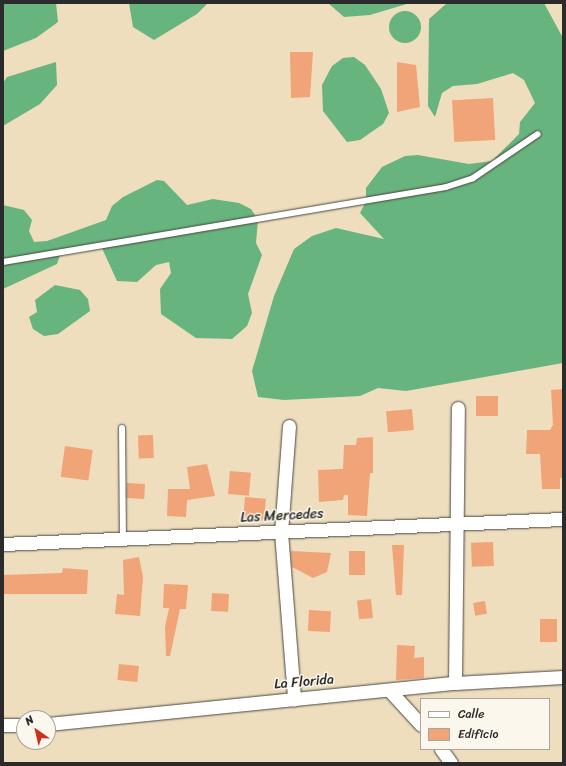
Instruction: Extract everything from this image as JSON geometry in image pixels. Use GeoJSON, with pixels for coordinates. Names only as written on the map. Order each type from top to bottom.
{"type":"FeatureCollection","features":[{"type":"Feature","properties":{"kind":"street"},"geometry":{"type":"LineString","coordinates":[[455,683],[459,618],[455,524],[458,408]]}},
{"type":"Feature","properties":{"kind":"street"},"geometry":{"type":"LineString","coordinates":[[289,426],[281,532],[294,699]]}},
{"type":"Feature","properties":{"kind":"street","name":"Las Mercedes"},"geometry":{"type":"LineString","coordinates":[[3,544],[563,519]]}},
{"type":"Feature","properties":{"kind":"street","name":"La Florida"},"geometry":{"type":"LineString","coordinates":[[56,723],[294,699],[390,691],[455,683],[563,677]]}},
{"type":"Feature","properties":{"kind":"street"},"geometry":{"type":"LineString","coordinates":[[390,691],[420,724]]}},
{"type":"Feature","properties":{"kind":"street"},"geometry":{"type":"LineString","coordinates":[[3,725],[16,725]]}},
{"type":"Feature","properties":{"kind":"street"},"geometry":{"type":"LineString","coordinates":[[441,750],[451,763]]}},
{"type":"Feature","properties":{"kind":"lane"},"geometry":{"type":"LineString","coordinates":[[3,262],[446,187],[473,178],[538,134]]}},
{"type":"Feature","properties":{"kind":"lane"},"geometry":{"type":"LineString","coordinates":[[122,428],[124,538]]}},
{"type":"Feature","properties":{"kind":"green space"},"geometry":{"type":"Polygon","coordinates":[[[3,3],[56,3],[58,22],[36,38],[3,51],[3,3]]]}},
{"type":"Feature","properties":{"kind":"green space"},"geometry":{"type":"Polygon","coordinates":[[[129,3],[208,3],[197,14],[154,40],[133,27],[129,3]]]}},
{"type":"Feature","properties":{"kind":"green space"},"geometry":{"type":"Polygon","coordinates":[[[328,3],[410,3],[370,15],[344,17],[328,3]]]}},
{"type":"Feature","properties":{"kind":"green space"},"geometry":{"type":"Polygon","coordinates":[[[447,3],[544,3],[563,38],[563,363],[406,391],[378,388],[360,396],[284,400],[258,397],[252,371],[274,296],[294,249],[312,236],[336,228],[384,239],[360,213],[366,201],[366,188],[382,167],[405,156],[418,155],[469,164],[492,161],[519,134],[520,122],[535,103],[524,80],[513,73],[477,84],[453,86],[442,93],[435,117],[428,106],[429,19],[447,3]]]}},
{"type":"Feature","properties":{"kind":"green space"},"geometry":{"type":"Polygon","coordinates":[[[402,11],[408,11],[418,18],[421,27],[420,33],[414,40],[408,43],[402,43],[392,36],[389,30],[389,24],[396,14],[402,11]]]}},
{"type":"Feature","properties":{"kind":"green space"},"geometry":{"type":"Polygon","coordinates":[[[354,57],[365,65],[381,89],[389,113],[383,124],[360,140],[347,142],[323,111],[322,85],[332,66],[343,58],[354,57]]]}},
{"type":"Feature","properties":{"kind":"green space"},"geometry":{"type":"Polygon","coordinates":[[[56,62],[57,85],[40,104],[3,126],[3,83],[7,77],[56,62]]]}},
{"type":"Feature","properties":{"kind":"green space"},"geometry":{"type":"Polygon","coordinates":[[[157,180],[164,181],[187,205],[213,199],[239,203],[251,209],[258,220],[256,243],[262,255],[248,294],[252,313],[247,326],[232,339],[196,338],[161,314],[160,289],[171,273],[169,262],[156,265],[137,282],[117,281],[101,246],[61,252],[57,264],[3,289],[3,205],[24,210],[32,220],[29,231],[34,242],[47,241],[106,220],[112,206],[123,197],[157,180]]]}},
{"type":"Feature","properties":{"kind":"green space"},"geometry":{"type":"Polygon","coordinates":[[[55,285],[80,290],[88,299],[90,311],[58,334],[44,336],[33,329],[29,317],[37,312],[35,300],[55,285]]]}},
{"type":"Feature","properties":{"kind":"building"},"geometry":{"type":"Polygon","coordinates":[[[290,52],[313,52],[310,97],[291,98],[290,52]]]}},
{"type":"Feature","properties":{"kind":"building"},"geometry":{"type":"Polygon","coordinates":[[[397,62],[416,65],[420,107],[397,112],[397,62]]]}},
{"type":"Feature","properties":{"kind":"building"},"geometry":{"type":"Polygon","coordinates":[[[493,98],[495,140],[454,142],[452,100],[493,98]]]}},
{"type":"Feature","properties":{"kind":"building"},"geometry":{"type":"Polygon","coordinates":[[[563,389],[563,478],[560,478],[560,489],[542,489],[540,454],[526,454],[527,430],[550,430],[553,425],[551,390],[563,389]]]}},
{"type":"Feature","properties":{"kind":"building"},"geometry":{"type":"Polygon","coordinates":[[[476,396],[498,396],[498,416],[476,416],[476,396]]]}},
{"type":"Feature","properties":{"kind":"building"},"geometry":{"type":"Polygon","coordinates":[[[412,409],[414,430],[388,432],[386,411],[412,409]]]}},
{"type":"Feature","properties":{"kind":"building"},"geometry":{"type":"Polygon","coordinates":[[[153,435],[154,458],[139,459],[138,436],[153,435]]]}},
{"type":"Feature","properties":{"kind":"building"},"geometry":{"type":"Polygon","coordinates":[[[373,437],[373,473],[370,473],[367,516],[348,515],[348,495],[344,495],[343,500],[319,502],[318,470],[343,469],[344,445],[356,445],[357,438],[373,437]]]}},
{"type":"Feature","properties":{"kind":"building"},"geometry":{"type":"Polygon","coordinates":[[[65,446],[93,450],[88,481],[61,477],[65,446]]]}},
{"type":"Feature","properties":{"kind":"building"},"geometry":{"type":"Polygon","coordinates":[[[207,464],[215,496],[187,500],[186,517],[167,516],[168,489],[190,489],[187,467],[207,464]]]}},
{"type":"Feature","properties":{"kind":"building"},"geometry":{"type":"Polygon","coordinates":[[[230,471],[251,473],[249,496],[228,494],[230,471]]]}},
{"type":"Feature","properties":{"kind":"building"},"geometry":{"type":"Polygon","coordinates":[[[127,483],[145,484],[144,499],[126,498],[127,483]]]}},
{"type":"Feature","properties":{"kind":"building"},"geometry":{"type":"Polygon","coordinates":[[[245,497],[266,499],[264,521],[243,519],[245,497]]]}},
{"type":"Feature","properties":{"kind":"building"},"geometry":{"type":"Polygon","coordinates":[[[493,542],[494,566],[472,567],[471,543],[493,542]]]}},
{"type":"Feature","properties":{"kind":"building"},"geometry":{"type":"Polygon","coordinates":[[[392,545],[404,545],[402,595],[396,595],[392,545]]]}},
{"type":"Feature","properties":{"kind":"building"},"geometry":{"type":"Polygon","coordinates":[[[291,551],[331,553],[327,572],[313,578],[292,567],[291,551]]]}},
{"type":"Feature","properties":{"kind":"building"},"geometry":{"type":"Polygon","coordinates":[[[349,551],[365,551],[365,575],[349,575],[349,551]]]}},
{"type":"Feature","properties":{"kind":"building"},"geometry":{"type":"Polygon","coordinates":[[[139,557],[143,577],[140,616],[115,614],[117,594],[124,595],[123,560],[139,557]]]}},
{"type":"Feature","properties":{"kind":"building"},"geometry":{"type":"Polygon","coordinates":[[[63,568],[88,570],[87,594],[3,594],[3,575],[62,573],[63,568]]]}},
{"type":"Feature","properties":{"kind":"building"},"geometry":{"type":"Polygon","coordinates":[[[164,584],[188,585],[186,609],[180,609],[170,656],[166,656],[165,627],[169,608],[163,608],[164,584]]]}},
{"type":"Feature","properties":{"kind":"building"},"geometry":{"type":"Polygon","coordinates":[[[212,593],[229,594],[228,612],[211,611],[212,593]]]}},
{"type":"Feature","properties":{"kind":"building"},"geometry":{"type":"Polygon","coordinates":[[[371,599],[373,618],[359,619],[357,600],[371,599]]]}},
{"type":"Feature","properties":{"kind":"building"},"geometry":{"type":"Polygon","coordinates":[[[485,601],[487,614],[475,616],[473,603],[485,601]]]}},
{"type":"Feature","properties":{"kind":"building"},"geometry":{"type":"Polygon","coordinates":[[[309,610],[331,611],[330,632],[308,631],[309,610]]]}},
{"type":"Feature","properties":{"kind":"building"},"geometry":{"type":"Polygon","coordinates":[[[540,619],[557,619],[557,642],[540,642],[540,619]]]}},
{"type":"Feature","properties":{"kind":"building"},"geometry":{"type":"Polygon","coordinates":[[[397,645],[415,646],[414,658],[424,657],[424,678],[396,680],[397,645]]]}},
{"type":"Feature","properties":{"kind":"building"},"geometry":{"type":"Polygon","coordinates":[[[119,664],[139,666],[137,682],[117,680],[119,664]]]}}]}
